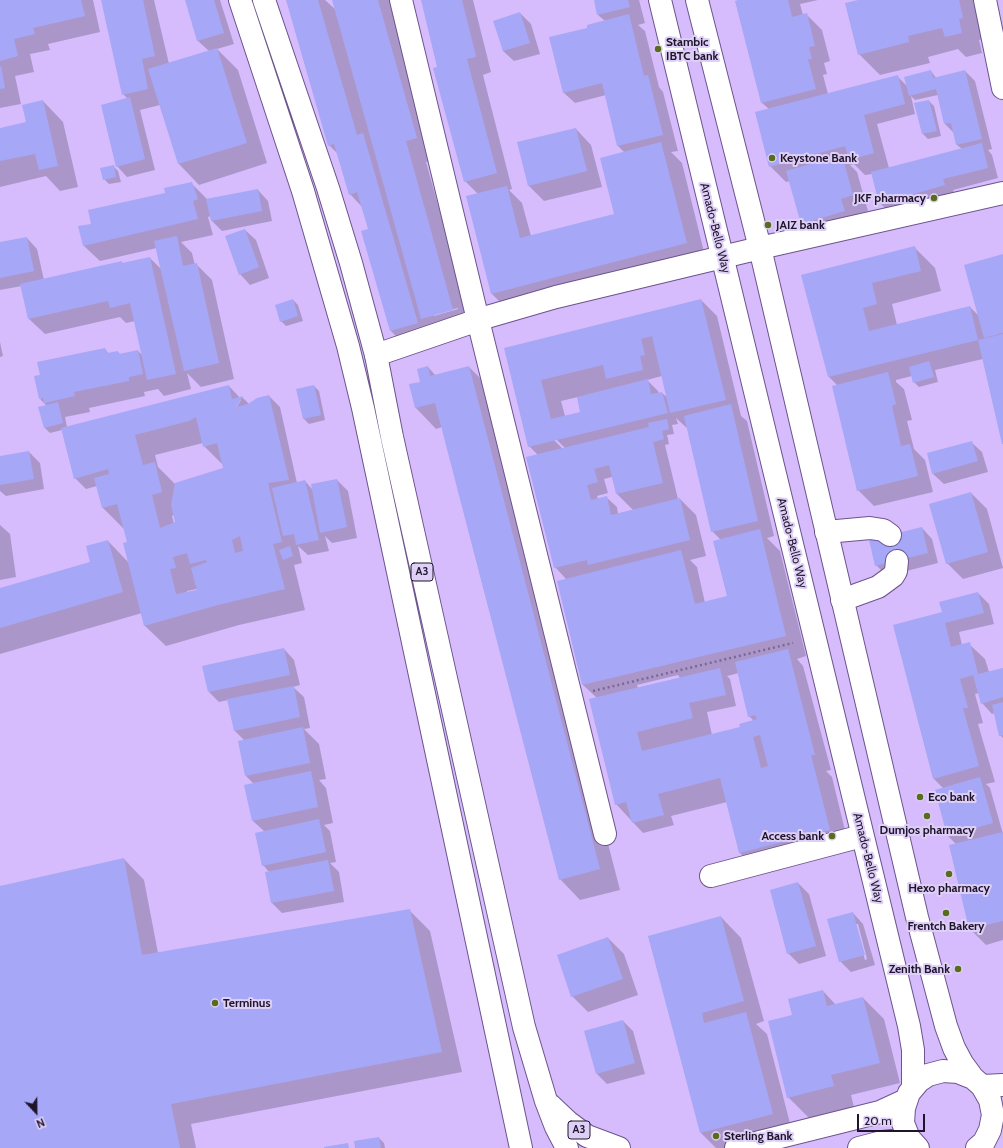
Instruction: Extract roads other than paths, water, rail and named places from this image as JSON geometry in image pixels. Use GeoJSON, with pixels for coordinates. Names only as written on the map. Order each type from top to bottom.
{"type":"FeatureCollection","features":[{"type":"Feature","properties":{"kind":"main road","name":"A3"},"geometry":{"type":"LineString","coordinates":[[240,0],[303,191],[348,346],[521,1148]]}},
{"type":"Feature","properties":{"kind":"main road","name":"A3"},"geometry":{"type":"LineString","coordinates":[[264,0],[328,188],[351,263],[376,355],[396,453],[522,1019],[546,1101],[567,1148]]}},
{"type":"Feature","properties":{"kind":"main road"},"geometry":{"type":"LineString","coordinates":[[401,0],[478,320],[605,834]]}},
{"type":"Feature","properties":{"kind":"main road","name":"Amado-Bello Way"},"geometry":{"type":"LineString","coordinates":[[660,0],[909,1026],[913,1050],[910,1094],[904,1108],[904,1123],[909,1138],[917,1147]]}},
{"type":"Feature","properties":{"kind":"main road"},"geometry":{"type":"LineString","coordinates":[[697,0],[760,248],[915,909],[944,1018],[954,1048],[962,1063],[986,1083],[993,1115],[988,1138]]}},
{"type":"Feature","properties":{"kind":"main road"},"geometry":{"type":"LineString","coordinates":[[984,0],[1003,88]]}},
{"type":"Feature","properties":{"kind":"main road"},"geometry":{"type":"LineString","coordinates":[[376,355],[478,320],[556,296],[1003,193]]}},
{"type":"Feature","properties":{"kind":"main road"},"geometry":{"type":"LineString","coordinates":[[826,532],[870,528],[883,530],[890,535]]}},
{"type":"Feature","properties":{"kind":"main road"},"geometry":{"type":"LineString","coordinates":[[842,600],[878,587],[893,576],[896,571],[896,561]]}},
{"type":"Feature","properties":{"kind":"main road"},"geometry":{"type":"LineString","coordinates":[[710,876],[862,836]]}},
{"type":"Feature","properties":{"kind":"main road"},"geometry":{"type":"LineString","coordinates":[[736,1148],[880,1112],[910,1094],[919,1081],[928,1075],[943,1070],[958,1072],[986,1083]]}},
{"type":"Feature","properties":{"kind":"main road","name":"A3"},"geometry":{"type":"LineString","coordinates":[[546,1101],[568,1122],[587,1136],[620,1148]]}},
{"type":"Feature","properties":{"kind":"main road"},"geometry":{"type":"LineString","coordinates":[[859,1148],[892,1141],[903,1142],[917,1147]]}},
{"type":"Feature","properties":{"kind":"place","name":"Stambic IBTC bank"},"geometry":{"type":"Point","coordinates":[658,49]}},
{"type":"Feature","properties":{"kind":"place","name":"Keystone Bank"},"geometry":{"type":"Point","coordinates":[772,158]}},
{"type":"Feature","properties":{"kind":"place","name":"JKF pharmacy"},"geometry":{"type":"Point","coordinates":[934,198]}},
{"type":"Feature","properties":{"kind":"place","name":"JAIZ bank"},"geometry":{"type":"Point","coordinates":[768,225]}},
{"type":"Feature","properties":{"kind":"place","name":"Eco bank"},"geometry":{"type":"Point","coordinates":[920,797]}},
{"type":"Feature","properties":{"kind":"place","name":"Dumjos pharmacy"},"geometry":{"type":"Point","coordinates":[927,816]}},
{"type":"Feature","properties":{"kind":"place","name":"Access bank"},"geometry":{"type":"Point","coordinates":[832,836]}},
{"type":"Feature","properties":{"kind":"place","name":"Hexo pharmacy"},"geometry":{"type":"Point","coordinates":[949,874]}},
{"type":"Feature","properties":{"kind":"place","name":"Frentch Bakery"},"geometry":{"type":"Point","coordinates":[946,913]}},
{"type":"Feature","properties":{"kind":"place","name":"Zenith Bank"},"geometry":{"type":"Point","coordinates":[958,969]}},
{"type":"Feature","properties":{"kind":"place","name":"Terminus"},"geometry":{"type":"Point","coordinates":[215,1003]}},
{"type":"Feature","properties":{"kind":"place","name":"Sterling Bank"},"geometry":{"type":"Point","coordinates":[716,1136]}}]}
